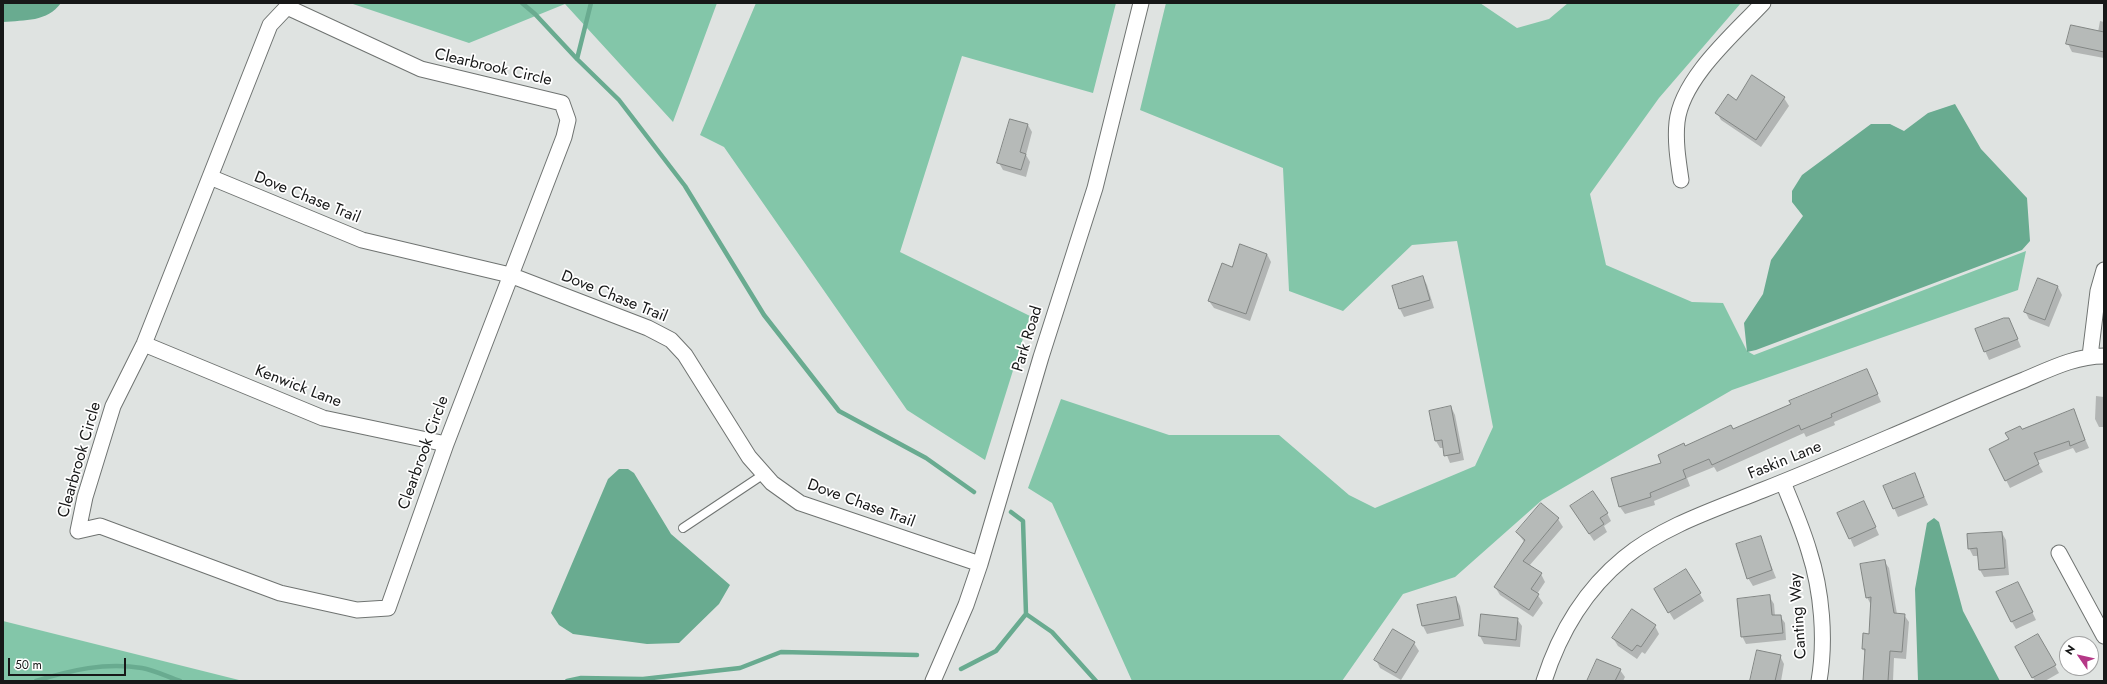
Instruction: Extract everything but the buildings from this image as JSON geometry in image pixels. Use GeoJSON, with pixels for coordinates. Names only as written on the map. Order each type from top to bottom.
{"type":"FeatureCollection","features":[{"type":"Feature","properties":{"kind":"street","name":"Park Road"},"geometry":{"type":"LineString","coordinates":[[934,681],[966,605],[980,564],[1041,357],[1096,188],[1141,3]]}},
{"type":"Feature","properties":{"kind":"street"},"geometry":{"type":"LineString","coordinates":[[1681,180],[1676,132],[1680,106],[1687,91],[1713,57],[1763,3]]}},
{"type":"Feature","properties":{"kind":"street","name":"Clearbrook Circle"},"geometry":{"type":"LineString","coordinates":[[287,7],[421,69],[562,102],[568,120],[564,137],[446,444],[388,608],[357,610],[280,593],[100,526],[78,531],[85,497],[113,406],[144,344],[210,177],[270,25],[287,7]]}},
{"type":"Feature","properties":{"kind":"street","name":"Dove Chase Trail"},"geometry":{"type":"LineString","coordinates":[[210,177],[362,240],[510,275],[648,328],[671,340],[685,355],[750,457],[772,483],[800,503],[980,564]]}},
{"type":"Feature","properties":{"kind":"street"},"geometry":{"type":"LineString","coordinates":[[2097,356],[2098,291],[2104,270]]}},
{"type":"Feature","properties":{"kind":"street","name":"Kenwick Lane"},"geometry":{"type":"LineString","coordinates":[[144,344],[323,418],[446,444]]}},
{"type":"Feature","properties":{"kind":"street","name":"Faskin Lane"},"geometry":{"type":"LineString","coordinates":[[1544,681],[1571,619],[1595,587],[1624,558],[1657,536],[1712,510],[1783,482],[2000,389],[2074,359],[2097,356]]}},
{"type":"Feature","properties":{"kind":"street","name":"Canting Way"},"geometry":{"type":"LineString","coordinates":[[1783,482],[1809,550],[1814,570],[1822,633],[1819,681]]}},
{"type":"Feature","properties":{"kind":"street"},"geometry":{"type":"LineString","coordinates":[[2059,554],[2104,636]]}},
{"type":"Feature","properties":{"kind":"lane"},"geometry":{"type":"LineString","coordinates":[[684,528],[764,474]]}},
{"type":"Feature","properties":{"kind":"shaded area"},"geometry":{"type":"Polygon","coordinates":[[[3,3],[61,3],[49,14],[42,17],[3,22],[3,3]]]}},
{"type":"Feature","properties":{"kind":"shaded area"},"geometry":{"type":"Polygon","coordinates":[[[350,3],[717,3],[673,122],[565,4],[469,43],[350,3]]]}},
{"type":"Feature","properties":{"kind":"shaded area"},"geometry":{"type":"Polygon","coordinates":[[[756,3],[1116,3],[1093,93],[962,56],[900,252],[1030,316],[985,460],[907,410],[724,147],[700,135],[756,3]]]}},
{"type":"Feature","properties":{"kind":"shaded area"},"geometry":{"type":"Polygon","coordinates":[[[1166,3],[1480,3],[1517,28],[1549,19],[1568,3],[1741,3],[1659,98],[1590,194],[1606,265],[1692,302],[1723,303],[1747,351],[1754,355],[2026,251],[2018,290],[1732,390],[1542,500],[1455,577],[1403,594],[1342,681],[1132,681],[1052,503],[1028,488],[1061,399],[1169,435],[1279,435],[1349,495],[1375,508],[1475,466],[1493,427],[1457,241],[1412,245],[1343,311],[1289,291],[1283,168],[1140,110],[1166,3]]]}},
{"type":"Feature","properties":{"kind":"shaded area"},"geometry":{"type":"Polygon","coordinates":[[[1955,104],[1981,149],[2027,198],[2030,241],[2022,250],[1756,350],[1747,352],[1744,323],[1763,294],[1771,260],[1803,216],[1792,202],[1792,191],[1802,175],[1871,124],[1890,124],[1904,131],[1928,113],[1955,104]]]}},
{"type":"Feature","properties":{"kind":"shaded area"},"geometry":{"type":"Polygon","coordinates":[[[619,469],[628,469],[634,473],[671,534],[730,585],[719,604],[679,643],[647,644],[573,634],[559,625],[551,613],[608,479],[619,469]]]}},
{"type":"Feature","properties":{"kind":"shaded area"},"geometry":{"type":"Polygon","coordinates":[[[1934,518],[1939,522],[1963,611],[2000,681],[1918,681],[1915,589],[1927,523],[1934,518]]]}},
{"type":"Feature","properties":{"kind":"shaded area"},"geometry":{"type":"Polygon","coordinates":[[[3,621],[243,681],[3,681],[3,621]]]}},
{"type":"Feature","properties":{"kind":"waterway"},"geometry":{"type":"LineString","coordinates":[[522,3],[535,14],[577,59],[619,100],[685,186],[764,315],[839,411],[926,458],[974,492]]}},
{"type":"Feature","properties":{"kind":"waterway"},"geometry":{"type":"LineString","coordinates":[[577,59],[591,3]]}},
{"type":"Feature","properties":{"kind":"waterway"},"geometry":{"type":"LineString","coordinates":[[961,669],[996,651],[1026,614],[1023,521],[1011,512]]}},
{"type":"Feature","properties":{"kind":"waterway"},"geometry":{"type":"LineString","coordinates":[[1026,614],[1052,632],[1096,681]]}},
{"type":"Feature","properties":{"kind":"waterway"},"geometry":{"type":"LineString","coordinates":[[567,681],[581,678],[643,679],[740,668],[781,652],[917,655]]}},
{"type":"Feature","properties":{"kind":"waterway"},"geometry":{"type":"LineString","coordinates":[[36,681],[75,670],[115,666],[128,666],[147,669],[180,681]]}}]}
